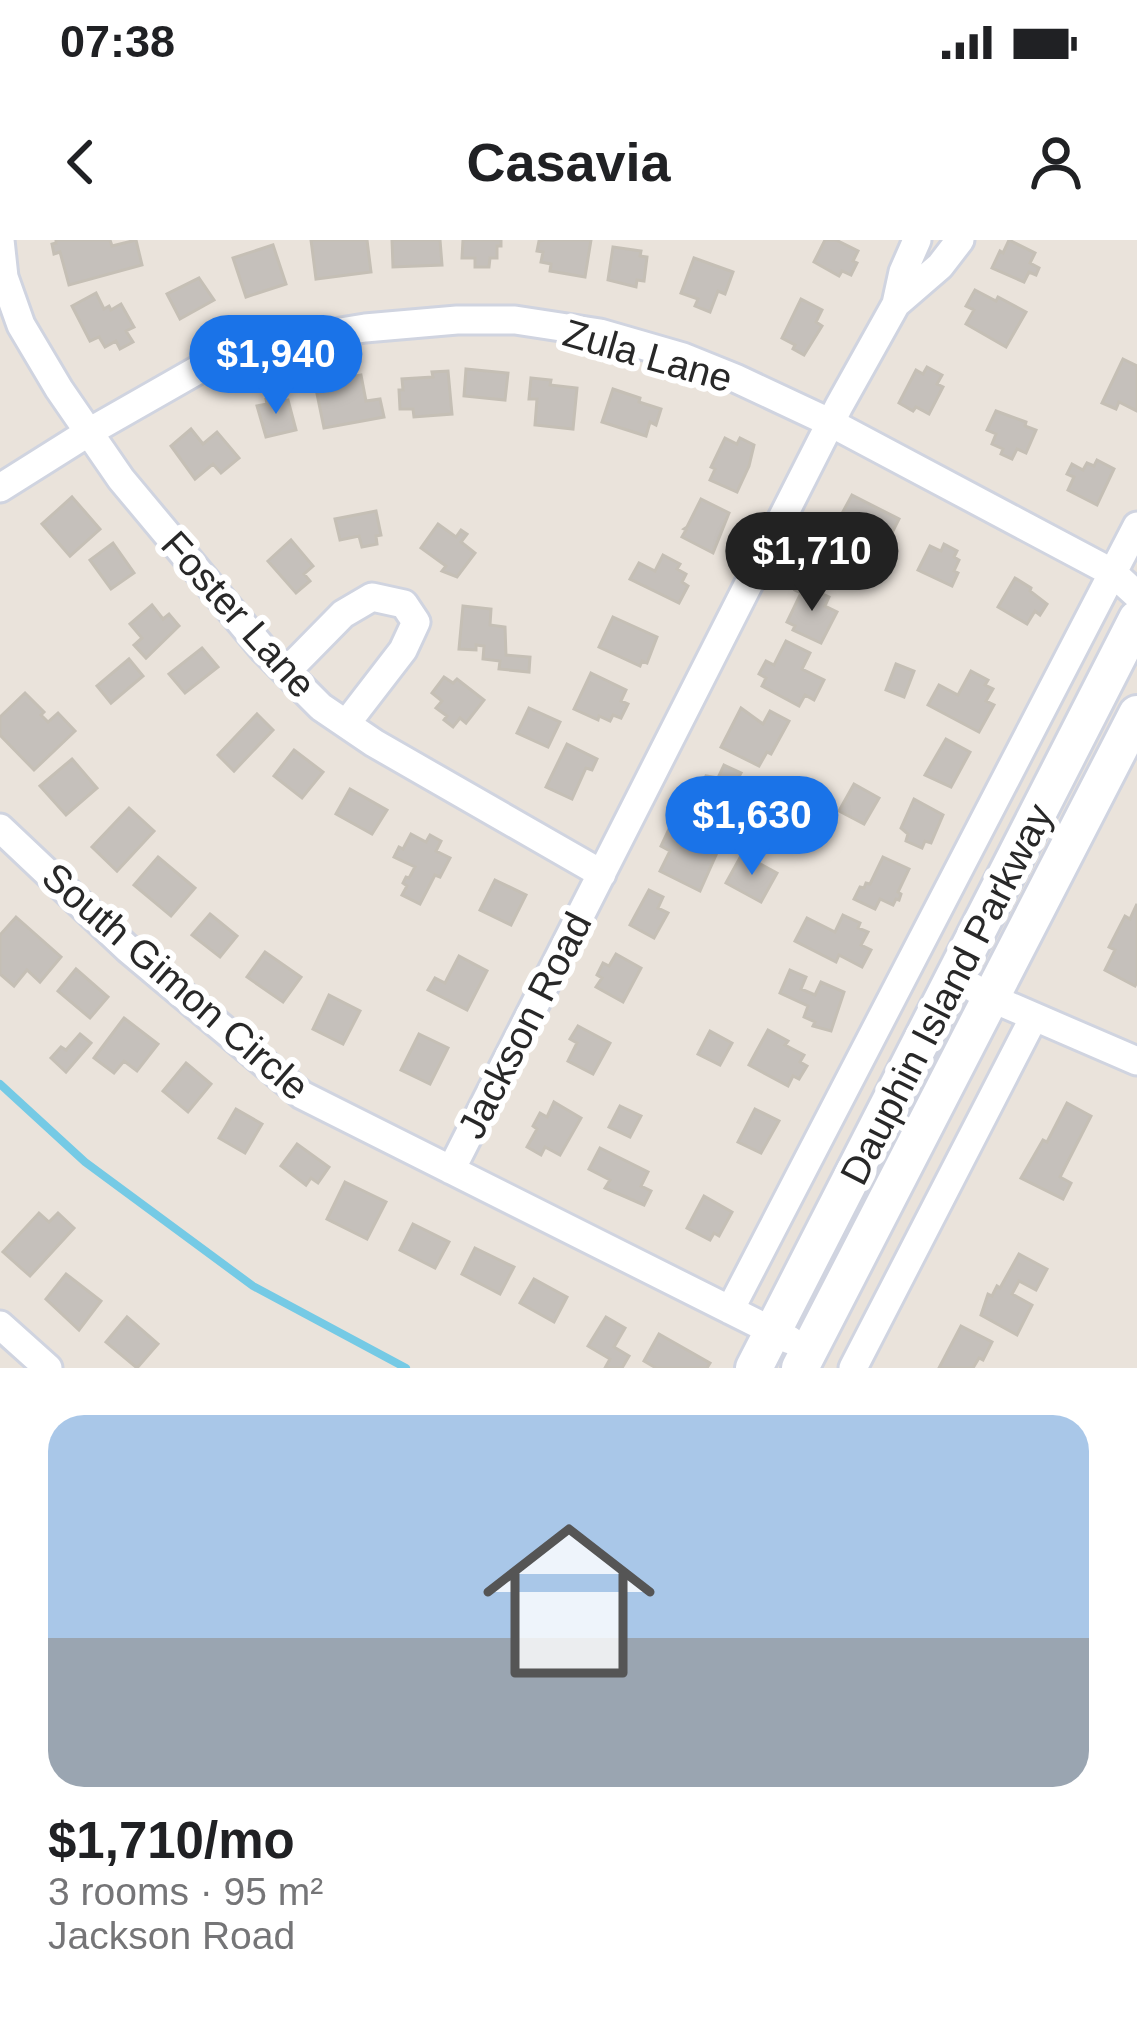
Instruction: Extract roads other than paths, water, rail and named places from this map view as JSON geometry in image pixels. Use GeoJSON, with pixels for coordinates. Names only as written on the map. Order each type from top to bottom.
{"type":"FeatureCollection","features":[{"type":"Feature","properties":{"kind":"main road","name":"Dauphin Island Parkway"},"geometry":{"type":"LineString","coordinates":[[754,1368],[1137,619]]}},
{"type":"Feature","properties":{"kind":"main road","name":"Dauphin Island Parkway"},"geometry":{"type":"LineString","coordinates":[[805,1359],[1137,714]]}},
{"type":"Feature","properties":{"kind":"street","name":"Foster Lane"},"geometry":{"type":"LineString","coordinates":[[0,240],[4,277],[21,325],[59,389],[121,479],[263,649],[321,706],[374,743],[602,874]]}},
{"type":"Feature","properties":{"kind":"street","name":"Jackson Road"},"geometry":{"type":"LineString","coordinates":[[451,1170],[896,304],[917,240]]}},
{"type":"Feature","properties":{"kind":"street","name":"Jackson Road"},"geometry":{"type":"LineString","coordinates":[[896,304],[940,266],[960,240]]}},
{"type":"Feature","properties":{"kind":"street","name":"Zula Lane"},"geometry":{"type":"LineString","coordinates":[[0,488],[210,363],[364,328],[515,320],[600,333],[735,378],[1113,573],[1137,595]]}},
{"type":"Feature","properties":{"kind":"street"},"geometry":{"type":"LineString","coordinates":[[730,1310],[1137,526]]}},
{"type":"Feature","properties":{"kind":"street"},"geometry":{"type":"LineString","coordinates":[[286,672],[344,614],[372,597],[404,604],[416,622],[404,650],[346,724]]}},
{"type":"Feature","properties":{"kind":"street","name":"South Gimon Circle"},"geometry":{"type":"LineString","coordinates":[[0,828],[128,949],[302,1095],[773,1331],[805,1359]]}},
{"type":"Feature","properties":{"kind":"street"},"geometry":{"type":"LineString","coordinates":[[955,977],[991,998],[1137,1061]]}},
{"type":"Feature","properties":{"kind":"street"},"geometry":{"type":"LineString","coordinates":[[853,1368],[1034,1017]]}},
{"type":"Feature","properties":{"kind":"street"},"geometry":{"type":"LineString","coordinates":[[0,1325],[48,1368]]}},
{"type":"Feature","properties":{"kind":"waterway"},"geometry":{"type":"LineString","coordinates":[[0,1084],[85,1162],[253,1286],[406,1368]]}}]}
